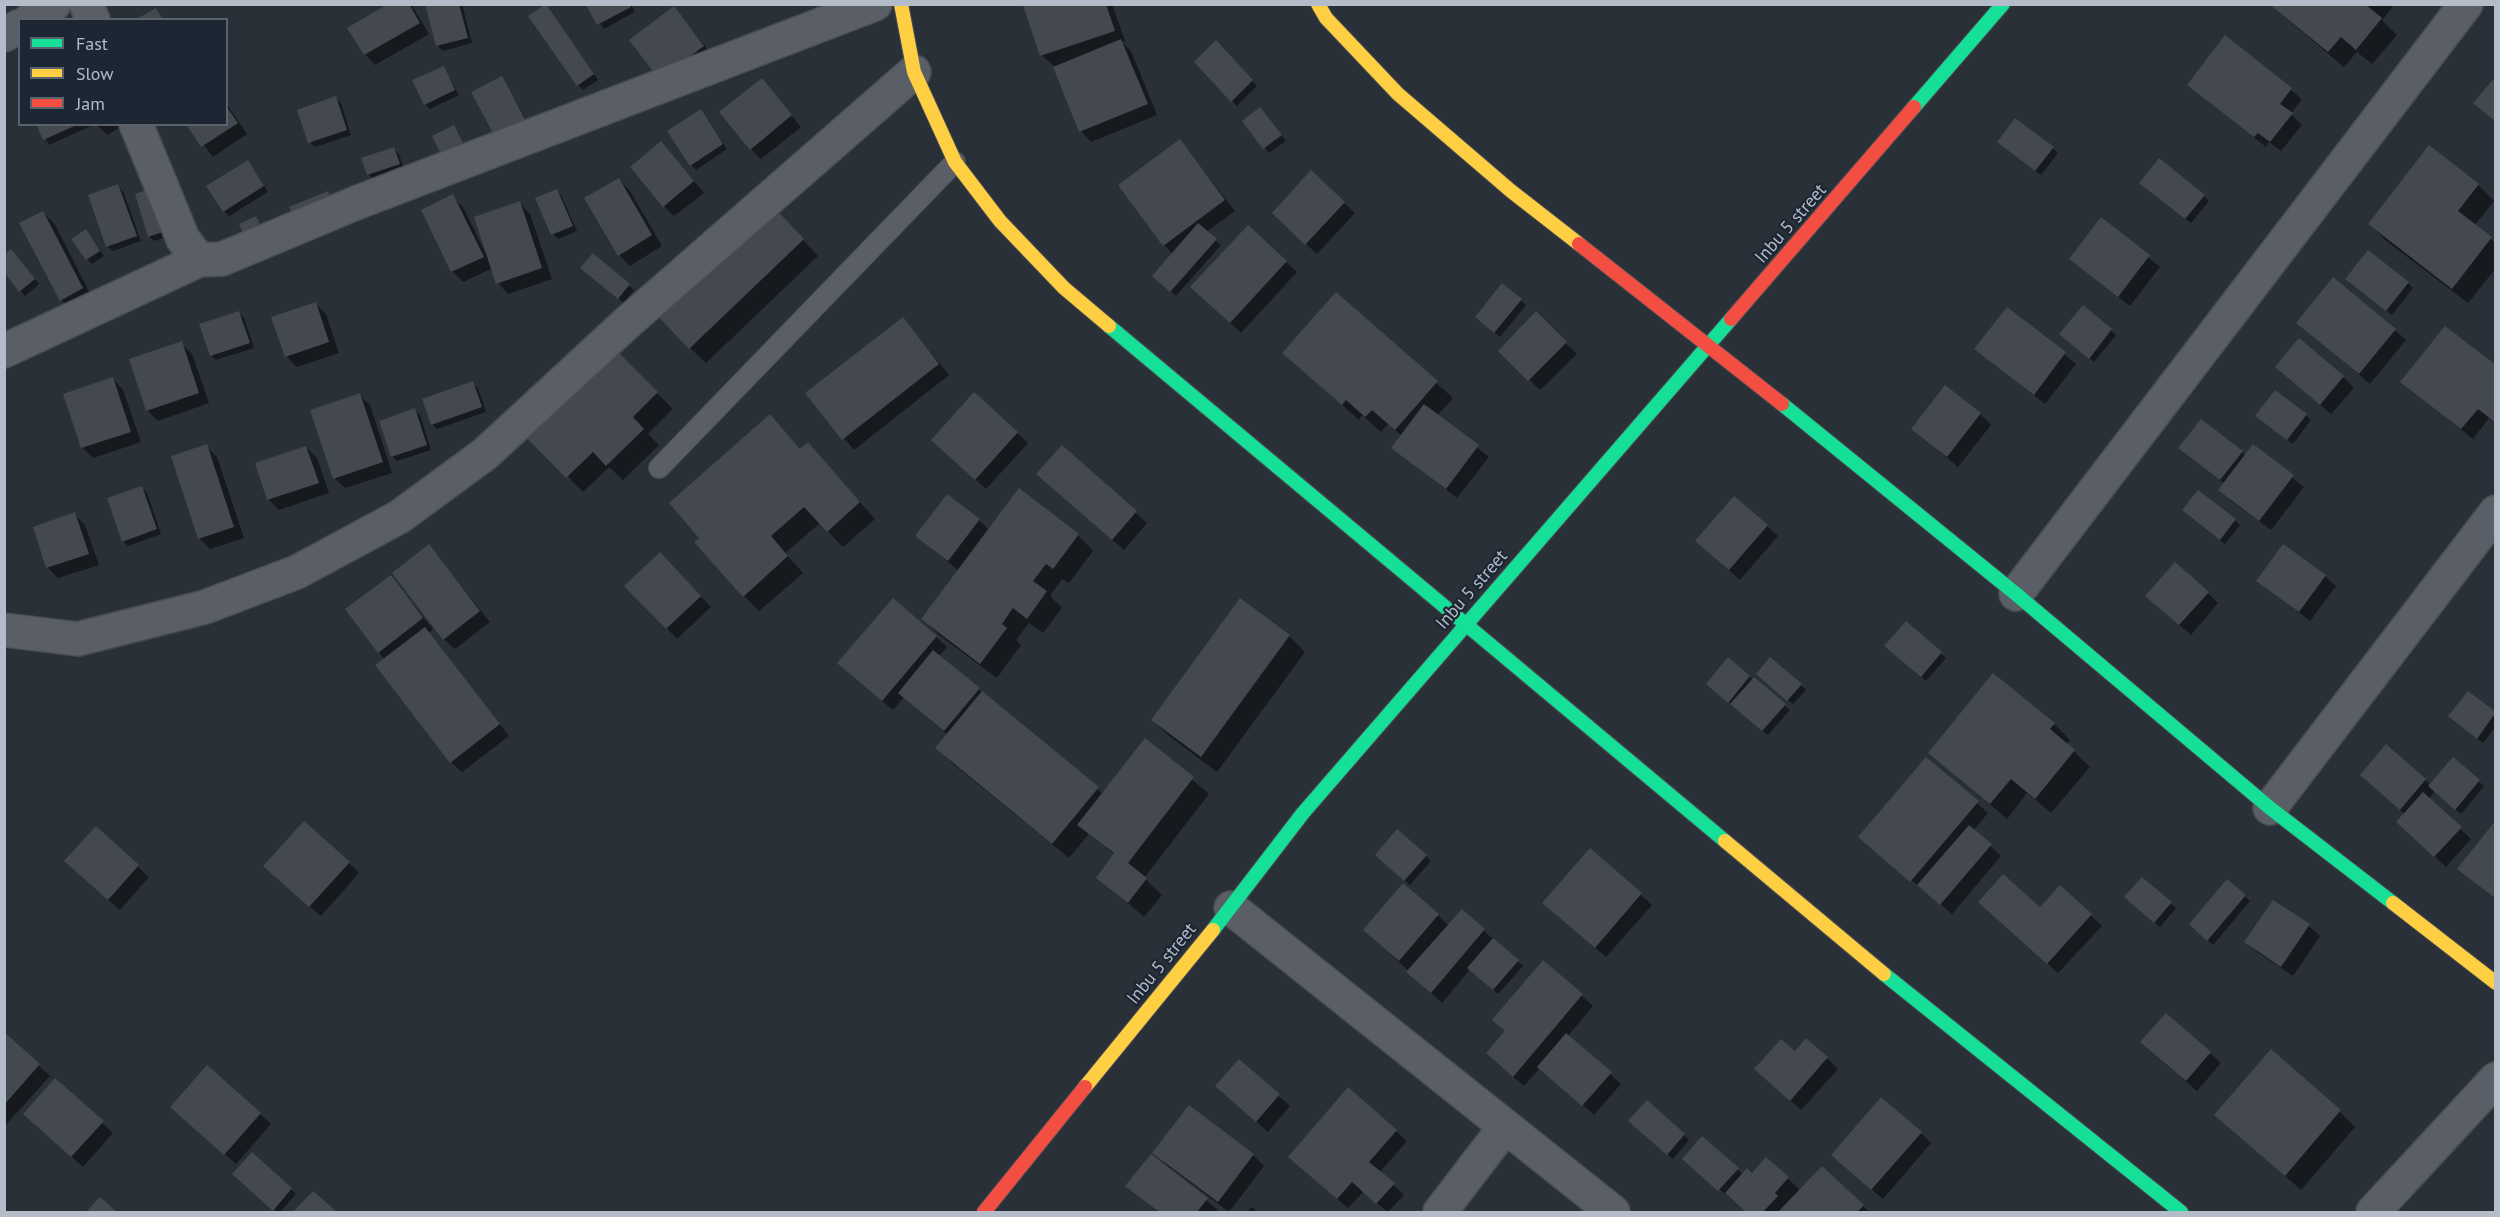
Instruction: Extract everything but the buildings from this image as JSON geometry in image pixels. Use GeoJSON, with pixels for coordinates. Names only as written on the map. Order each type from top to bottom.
{"type":"FeatureCollection","features":[{"type":"Feature","properties":{"kind":"street"},"geometry":{"type":"LineString","coordinates":[[33,18],[54,4]]}},
{"type":"Feature","properties":{"kind":"street"},"geometry":{"type":"LineString","coordinates":[[86,4],[92,18]]}},
{"type":"Feature","properties":{"kind":"street"},"geometry":{"type":"LineString","coordinates":[[4,351],[199,260],[222,259],[243,252],[367,198],[875,4]]}},
{"type":"Feature","properties":{"kind":"street"},"geometry":{"type":"LineString","coordinates":[[901,4],[914,72],[955,162],[1000,221],[1064,288],[1951,1031],[2181,1212]]}},
{"type":"Feature","properties":{"kind":"street"},"geometry":{"type":"LineString","coordinates":[[1318,4],[1326,18],[1398,94],[1511,191],[1710,346],[2016,594],[2270,808],[2496,983]]}},
{"type":"Feature","properties":{"kind":"street","name":"Inbu 5 street"},"geometry":{"type":"LineString","coordinates":[[984,1212],[1231,908],[1303,813],[1638,424],[1710,346],[2003,4]]}},
{"type":"Feature","properties":{"kind":"street"},"geometry":{"type":"LineString","coordinates":[[2016,594],[2466,4]]}},
{"type":"Feature","properties":{"kind":"street"},"geometry":{"type":"LineString","coordinates":[[4,35],[18,27]]}},
{"type":"Feature","properties":{"kind":"street"},"geometry":{"type":"LineString","coordinates":[[4,630],[78,639],[205,607],[297,572],[399,517],[485,454],[637,313],[914,72]]}},
{"type":"Feature","properties":{"kind":"street"},"geometry":{"type":"LineString","coordinates":[[137,126],[183,239],[199,260]]}},
{"type":"Feature","properties":{"kind":"street"},"geometry":{"type":"LineString","coordinates":[[2270,808],[2496,512]]}},
{"type":"Feature","properties":{"kind":"street"},"geometry":{"type":"LineString","coordinates":[[1231,908],[1613,1212]]}},
{"type":"Feature","properties":{"kind":"street"},"geometry":{"type":"LineString","coordinates":[[2373,1212],[2496,1079]]}},
{"type":"Feature","properties":{"kind":"street"},"geometry":{"type":"LineString","coordinates":[[1440,1212],[1505,1127]]}},
{"type":"Feature","properties":{"kind":"lane"},"geometry":{"type":"LineString","coordinates":[[659,468],[955,162]]}},
{"type":"Feature","properties":{"kind":"traffic: fast"},"geometry":{"type":"LineString","coordinates":[[1914,107],[2003,4]]}},
{"type":"Feature","properties":{"kind":"traffic: fast"},"geometry":{"type":"LineString","coordinates":[[1213,930],[1303,813],[1731,319]]}},
{"type":"Feature","properties":{"kind":"traffic: fast"},"geometry":{"type":"LineString","coordinates":[[1109,326],[1725,841]]}},
{"type":"Feature","properties":{"kind":"traffic: fast"},"geometry":{"type":"LineString","coordinates":[[1782,404],[2016,594],[2270,808],[2393,903]]}},
{"type":"Feature","properties":{"kind":"traffic: fast"},"geometry":{"type":"LineString","coordinates":[[1884,974],[2181,1212]]}},
{"type":"Feature","properties":{"kind":"traffic: slow"},"geometry":{"type":"LineString","coordinates":[[901,4],[914,72],[955,162],[1000,221],[1064,288],[1109,326]]}},
{"type":"Feature","properties":{"kind":"traffic: slow"},"geometry":{"type":"LineString","coordinates":[[1318,4],[1326,18],[1398,94],[1511,191],[1579,244]]}},
{"type":"Feature","properties":{"kind":"traffic: slow"},"geometry":{"type":"LineString","coordinates":[[1725,841],[1884,974]]}},
{"type":"Feature","properties":{"kind":"traffic: slow"},"geometry":{"type":"LineString","coordinates":[[2393,903],[2496,983]]}},
{"type":"Feature","properties":{"kind":"traffic: slow"},"geometry":{"type":"LineString","coordinates":[[1085,1087],[1213,930]]}},
{"type":"Feature","properties":{"kind":"traffic: jam"},"geometry":{"type":"LineString","coordinates":[[1731,319],[1914,107]]}},
{"type":"Feature","properties":{"kind":"traffic: jam"},"geometry":{"type":"LineString","coordinates":[[1579,244],[1782,404]]}},
{"type":"Feature","properties":{"kind":"traffic: jam"},"geometry":{"type":"LineString","coordinates":[[984,1212],[1085,1087]]}}]}
